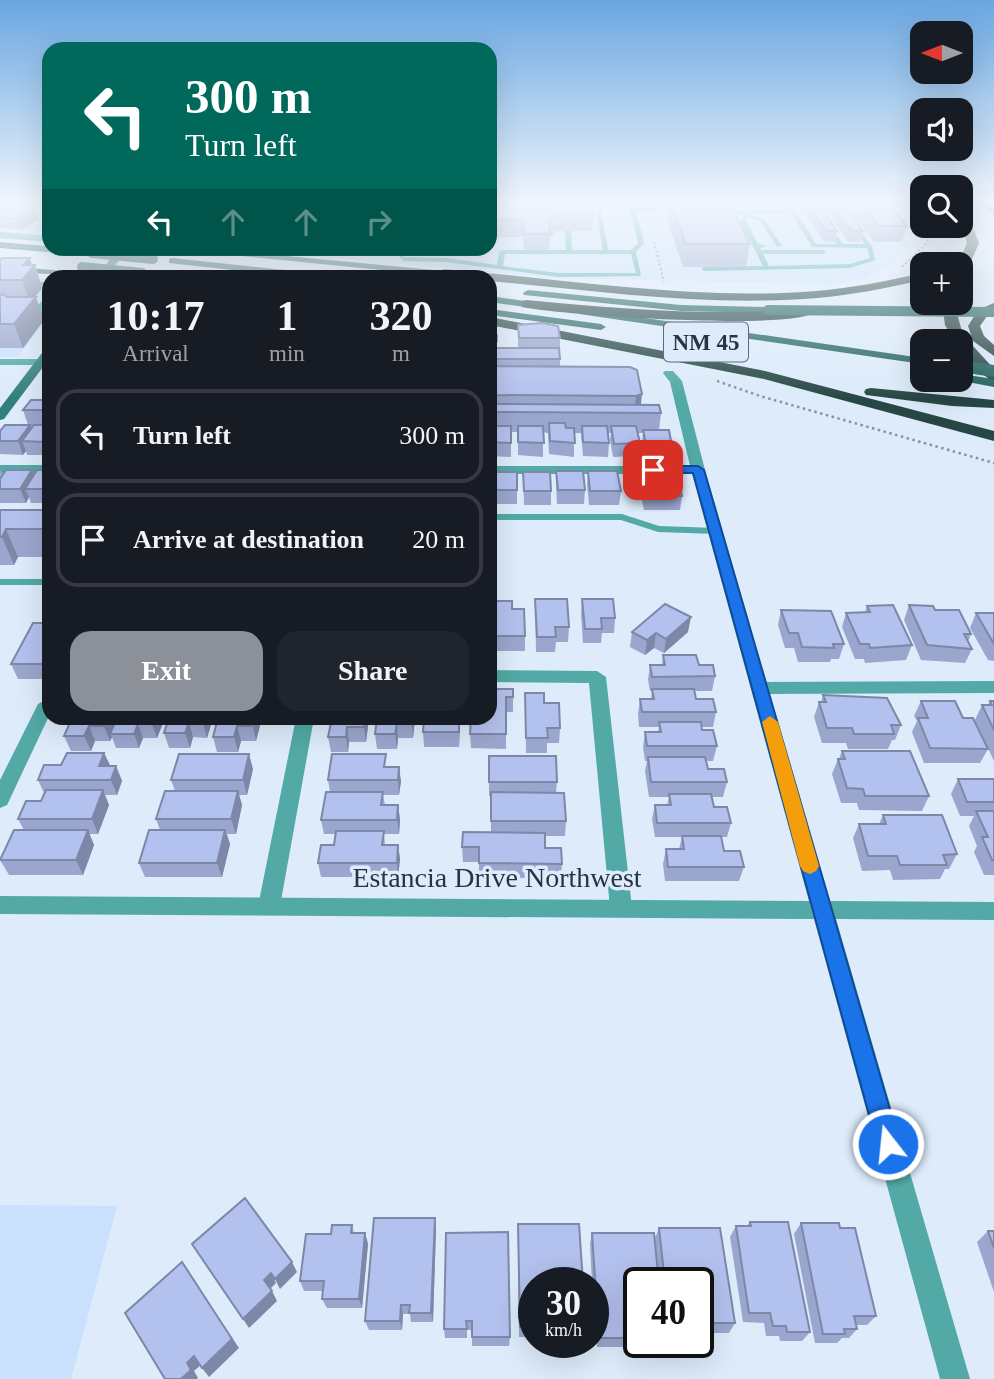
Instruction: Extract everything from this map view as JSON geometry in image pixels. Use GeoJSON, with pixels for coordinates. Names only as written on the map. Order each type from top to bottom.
{"type":"FeatureCollection","features":[{"type":"Feature","properties":{"kind":"highway"},"geometry":{"type":"LineString","coordinates":[[497,279],[781,297],[855,292],[910,280]]}},
{"type":"Feature","properties":{"kind":"highway"},"geometry":{"type":"LineString","coordinates":[[526,304],[669,317],[765,317],[868,302],[910,286]]}},
{"type":"Feature","properties":{"kind":"highway"},"geometry":{"type":"LineString","coordinates":[[994,310],[982,313],[974,326],[978,338],[994,352]]}},
{"type":"Feature","properties":{"kind":"highway"},"geometry":{"type":"LineString","coordinates":[[950,315],[961,342],[994,376]]}},
{"type":"Feature","properties":{"kind":"highway"},"geometry":{"type":"LineString","coordinates":[[497,323],[765,375],[917,399],[994,404]]}},
{"type":"Feature","properties":{"kind":"highway"},"geometry":{"type":"LineString","coordinates":[[765,375],[994,436]]}},
{"type":"Feature","properties":{"kind":"main road"},"geometry":{"type":"LineString","coordinates":[[5,269],[42,272]]}},
{"type":"Feature","properties":{"kind":"main road"},"geometry":{"type":"LineString","coordinates":[[497,279],[750,310]]}},
{"type":"Feature","properties":{"kind":"main road"},"geometry":{"type":"LineString","coordinates":[[497,290],[681,308],[994,310]]}},
{"type":"Feature","properties":{"kind":"main road","name":"NM 45"},"geometry":{"type":"LineString","coordinates":[[497,300],[910,359]]}},
{"type":"Feature","properties":{"kind":"main road","name":"NM 45"},"geometry":{"type":"LineString","coordinates":[[497,313],[910,371]]}},
{"type":"Feature","properties":{"kind":"main road"},"geometry":{"type":"LineString","coordinates":[[0,416],[42,366]]}},
{"type":"Feature","properties":{"kind":"main road"},"geometry":{"type":"LineString","coordinates":[[973,368],[994,371]]}},
{"type":"Feature","properties":{"kind":"main road"},"geometry":{"type":"LineString","coordinates":[[973,380],[994,383]]}},
{"type":"Feature","properties":{"kind":"street"},"geometry":{"type":"LineString","coordinates":[[0,362],[42,362]]}},
{"type":"Feature","properties":{"kind":"street"},"geometry":{"type":"LineString","coordinates":[[669,373],[676,381],[698,470],[955,1379]]}},
{"type":"Feature","properties":{"kind":"street"},"geometry":{"type":"LineString","coordinates":[[0,469],[42,469]]}},
{"type":"Feature","properties":{"kind":"street"},"geometry":{"type":"LineString","coordinates":[[497,470],[698,470]]}},
{"type":"Feature","properties":{"kind":"street"},"geometry":{"type":"LineString","coordinates":[[497,676],[597,677],[621,908]]}},
{"type":"Feature","properties":{"kind":"street"},"geometry":{"type":"LineString","coordinates":[[761,688],[994,687]]}},
{"type":"Feature","properties":{"kind":"street"},"geometry":{"type":"LineString","coordinates":[[0,800],[42,714]]}},
{"type":"Feature","properties":{"kind":"street"},"geometry":{"type":"LineString","coordinates":[[270,906],[304,725]]}},
{"type":"Feature","properties":{"kind":"street","name":"Estancia Drive Northwest"},"geometry":{"type":"LineString","coordinates":[[0,905],[994,911]]}},
{"type":"Feature","properties":{"kind":"lane"},"geometry":{"type":"LineString","coordinates":[[517,269],[558,275],[639,275],[638,269]]}},
{"type":"Feature","properties":{"kind":"lane"},"geometry":{"type":"LineString","coordinates":[[34,284],[42,284]]}},
{"type":"Feature","properties":{"kind":"lane"},"geometry":{"type":"LineString","coordinates":[[36,312],[42,304]]}},
{"type":"Feature","properties":{"kind":"lane"},"geometry":{"type":"LineString","coordinates":[[0,312],[42,312]]}},
{"type":"Feature","properties":{"kind":"lane"},"geometry":{"type":"LineString","coordinates":[[497,517],[622,517],[658,528],[716,531]]}},
{"type":"Feature","properties":{"kind":"lane"},"geometry":{"type":"LineString","coordinates":[[0,582],[42,582]]}},
{"type":"Feature","properties":{"kind":"path"},"geometry":{"type":"LineString","coordinates":[[661,269],[665,284]]}},
{"type":"Feature","properties":{"kind":"path"},"geometry":{"type":"LineString","coordinates":[[709,380],[994,463]]}},
{"type":"Feature","properties":{"kind":"shaded area"},"geometry":{"type":"Polygon","coordinates":[[[462,269],[882,269],[866,279],[831,284],[559,278],[497,272],[497,270],[462,269]]]}},
{"type":"Feature","properties":{"kind":"shaded area"},"geometry":{"type":"Polygon","coordinates":[[[0,275],[42,278],[42,325],[18,357],[0,357],[0,275]]]}},
{"type":"Feature","properties":{"kind":"shaded area"},"geometry":{"type":"Polygon","coordinates":[[[0,1205],[117,1206],[71,1379],[0,1379],[0,1205]]]}},
{"type":"Feature","properties":{"kind":"building"},"geometry":{"type":"Polygon","coordinates":[[[0,269],[31,269],[22,280],[0,280],[0,269]]]}},
{"type":"Feature","properties":{"kind":"building"},"geometry":{"type":"Polygon","coordinates":[[[0,295],[7,297],[36,297],[14,324],[0,324],[0,295]]]}},
{"type":"Feature","properties":{"kind":"building"},"geometry":{"type":"Polygon","coordinates":[[[543,323],[558,326],[560,338],[519,338],[518,325],[543,323]]]}},
{"type":"Feature","properties":{"kind":"building"},"geometry":{"type":"Polygon","coordinates":[[[497,348],[559,348],[560,359],[497,359],[497,348]]]}},
{"type":"Feature","properties":{"kind":"building"},"geometry":{"type":"Polygon","coordinates":[[[497,366],[630,367],[637,370],[642,394],[497,395],[497,366]]]}},
{"type":"Feature","properties":{"kind":"building"},"geometry":{"type":"Polygon","coordinates":[[[31,400],[42,400],[42,410],[23,410],[31,400]]]}},
{"type":"Feature","properties":{"kind":"building"},"geometry":{"type":"Polygon","coordinates":[[[497,404],[659,405],[661,413],[497,412],[497,404]]]}},
{"type":"Feature","properties":{"kind":"building"},"geometry":{"type":"Polygon","coordinates":[[[549,423],[565,423],[566,428],[574,428],[575,443],[550,441],[549,423]]]}},
{"type":"Feature","properties":{"kind":"building"},"geometry":{"type":"Polygon","coordinates":[[[5,425],[30,425],[18,441],[0,441],[0,431],[5,425]]]}},
{"type":"Feature","properties":{"kind":"building"},"geometry":{"type":"Polygon","coordinates":[[[34,425],[42,425],[42,442],[22,441],[34,425]]]}},
{"type":"Feature","properties":{"kind":"building"},"geometry":{"type":"Polygon","coordinates":[[[497,426],[511,426],[511,443],[497,442],[497,426]]]}},
{"type":"Feature","properties":{"kind":"building"},"geometry":{"type":"Polygon","coordinates":[[[518,426],[543,426],[544,443],[518,442],[518,426]]]}},
{"type":"Feature","properties":{"kind":"building"},"geometry":{"type":"Polygon","coordinates":[[[582,426],[607,426],[609,443],[583,442],[582,426]]]}},
{"type":"Feature","properties":{"kind":"building"},"geometry":{"type":"Polygon","coordinates":[[[611,426],[636,426],[640,443],[614,444],[611,426]]]}},
{"type":"Feature","properties":{"kind":"building"},"geometry":{"type":"Polygon","coordinates":[[[643,430],[669,430],[671,441],[660,441],[661,445],[646,445],[643,430]]]}},
{"type":"Feature","properties":{"kind":"building"},"geometry":{"type":"Polygon","coordinates":[[[6,470],[32,470],[20,489],[0,489],[0,479],[6,470]]]}},
{"type":"Feature","properties":{"kind":"building"},"geometry":{"type":"Polygon","coordinates":[[[37,470],[42,470],[42,489],[25,489],[37,470]]]}},
{"type":"Feature","properties":{"kind":"building"},"geometry":{"type":"Polygon","coordinates":[[[556,471],[583,471],[585,490],[558,490],[556,471]]]}},
{"type":"Feature","properties":{"kind":"building"},"geometry":{"type":"Polygon","coordinates":[[[588,471],[617,471],[621,491],[590,491],[588,471]]]}},
{"type":"Feature","properties":{"kind":"building"},"geometry":{"type":"Polygon","coordinates":[[[497,472],[517,472],[517,490],[497,490],[497,472]]]}},
{"type":"Feature","properties":{"kind":"building"},"geometry":{"type":"Polygon","coordinates":[[[523,472],[550,472],[551,491],[524,491],[523,472]]]}},
{"type":"Feature","properties":{"kind":"building"},"geometry":{"type":"Polygon","coordinates":[[[642,477],[669,477],[672,490],[681,490],[682,496],[646,496],[642,477]]]}},
{"type":"Feature","properties":{"kind":"building"},"geometry":{"type":"Polygon","coordinates":[[[0,510],[42,510],[42,529],[6,529],[0,537],[0,510]]]}},
{"type":"Feature","properties":{"kind":"building"},"geometry":{"type":"Polygon","coordinates":[[[535,599],[567,599],[569,627],[555,627],[556,637],[537,637],[535,599]]]}},
{"type":"Feature","properties":{"kind":"building"},"geometry":{"type":"Polygon","coordinates":[[[582,599],[613,599],[615,618],[601,618],[602,629],[585,629],[582,599]]]}},
{"type":"Feature","properties":{"kind":"building"},"geometry":{"type":"Polygon","coordinates":[[[497,601],[512,601],[512,609],[524,609],[525,636],[497,636],[497,601]]]}},
{"type":"Feature","properties":{"kind":"building"},"geometry":{"type":"Polygon","coordinates":[[[665,604],[691,617],[666,639],[656,633],[647,640],[632,632],[665,604]]]}},
{"type":"Feature","properties":{"kind":"building"},"geometry":{"type":"Polygon","coordinates":[[[893,605],[912,645],[870,648],[869,644],[860,644],[846,613],[870,612],[867,606],[893,605]]]}},
{"type":"Feature","properties":{"kind":"building"},"geometry":{"type":"Polygon","coordinates":[[[909,605],[933,606],[935,610],[959,610],[971,634],[964,634],[972,649],[927,645],[909,605]]]}},
{"type":"Feature","properties":{"kind":"building"},"geometry":{"type":"Polygon","coordinates":[[[781,610],[831,611],[844,644],[833,644],[834,648],[802,647],[798,633],[789,633],[781,610]]]}},
{"type":"Feature","properties":{"kind":"building"},"geometry":{"type":"Polygon","coordinates":[[[976,613],[994,613],[994,644],[976,613]]]}},
{"type":"Feature","properties":{"kind":"building"},"geometry":{"type":"Polygon","coordinates":[[[33,623],[42,623],[42,664],[11,664],[33,623]]]}},
{"type":"Feature","properties":{"kind":"building"},"geometry":{"type":"Polygon","coordinates":[[[663,655],[696,655],[699,665],[713,665],[715,676],[652,677],[650,665],[665,665],[663,655]]]}},
{"type":"Feature","properties":{"kind":"building"},"geometry":{"type":"Polygon","coordinates":[[[497,689],[513,689],[513,697],[506,697],[506,734],[470,734],[471,725],[497,725],[497,689]]]}},
{"type":"Feature","properties":{"kind":"building"},"geometry":{"type":"Polygon","coordinates":[[[652,689],[694,689],[696,699],[713,699],[716,712],[642,712],[640,699],[654,699],[652,689]]]}},
{"type":"Feature","properties":{"kind":"building"},"geometry":{"type":"Polygon","coordinates":[[[525,693],[544,693],[544,703],[559,703],[560,728],[547,728],[548,738],[526,738],[525,693]]]}},
{"type":"Feature","properties":{"kind":"building"},"geometry":{"type":"Polygon","coordinates":[[[823,695],[887,698],[901,725],[891,725],[894,734],[854,734],[852,728],[827,728],[819,702],[826,702],[823,695]]]}},
{"type":"Feature","properties":{"kind":"building"},"geometry":{"type":"Polygon","coordinates":[[[921,701],[955,701],[963,718],[973,718],[988,749],[930,748],[918,718],[928,718],[921,701]]]}},
{"type":"Feature","properties":{"kind":"building"},"geometry":{"type":"Polygon","coordinates":[[[990,701],[994,701],[994,730],[982,705],[992,705],[990,701]]]}},
{"type":"Feature","properties":{"kind":"building"},"geometry":{"type":"Polygon","coordinates":[[[659,722],[701,722],[702,730],[713,730],[717,746],[647,746],[645,732],[661,732],[659,722]]]}},
{"type":"Feature","properties":{"kind":"building"},"geometry":{"type":"Polygon","coordinates":[[[69,725],[104,725],[89,726],[84,736],[64,736],[69,725]]]}},
{"type":"Feature","properties":{"kind":"building"},"geometry":{"type":"Polygon","coordinates":[[[114,725],[138,725],[134,734],[110,734],[114,725]]]}},
{"type":"Feature","properties":{"kind":"building"},"geometry":{"type":"Polygon","coordinates":[[[167,725],[188,725],[185,733],[164,733],[167,725]]]}},
{"type":"Feature","properties":{"kind":"building"},"geometry":{"type":"Polygon","coordinates":[[[216,725],[253,725],[237,726],[234,737],[213,737],[216,725]]]}},
{"type":"Feature","properties":{"kind":"building"},"geometry":{"type":"Polygon","coordinates":[[[331,725],[364,725],[347,727],[346,737],[328,737],[331,725]]]}},
{"type":"Feature","properties":{"kind":"building"},"geometry":{"type":"Polygon","coordinates":[[[376,725],[397,725],[395,734],[375,734],[376,725]]]}},
{"type":"Feature","properties":{"kind":"building"},"geometry":{"type":"Polygon","coordinates":[[[424,725],[459,725],[459,732],[423,732],[424,725]]]}},
{"type":"Feature","properties":{"kind":"building"},"geometry":{"type":"Polygon","coordinates":[[[842,751],[910,751],[929,796],[865,796],[863,789],[847,788],[838,759],[845,759],[842,751]]]}},
{"type":"Feature","properties":{"kind":"building"},"geometry":{"type":"Polygon","coordinates":[[[67,753],[104,753],[99,766],[116,766],[111,780],[38,780],[44,765],[61,765],[67,753]]]}},
{"type":"Feature","properties":{"kind":"building"},"geometry":{"type":"Polygon","coordinates":[[[179,754],[249,754],[243,780],[171,780],[179,754]]]}},
{"type":"Feature","properties":{"kind":"building"},"geometry":{"type":"Polygon","coordinates":[[[332,754],[386,754],[384,767],[399,767],[398,780],[328,780],[332,754]]]}},
{"type":"Feature","properties":{"kind":"building"},"geometry":{"type":"Polygon","coordinates":[[[489,756],[556,756],[557,782],[489,782],[489,756]]]}},
{"type":"Feature","properties":{"kind":"building"},"geometry":{"type":"Polygon","coordinates":[[[648,757],[705,757],[708,769],[724,769],[727,782],[651,782],[648,757]]]}},
{"type":"Feature","properties":{"kind":"building"},"geometry":{"type":"Polygon","coordinates":[[[958,779],[994,779],[994,802],[967,802],[958,779]]]}},
{"type":"Feature","properties":{"kind":"building"},"geometry":{"type":"Polygon","coordinates":[[[46,790],[103,790],[92,819],[18,819],[26,801],[41,801],[46,790]]]}},
{"type":"Feature","properties":{"kind":"building"},"geometry":{"type":"Polygon","coordinates":[[[165,791],[238,791],[231,819],[156,819],[165,791]]]}},
{"type":"Feature","properties":{"kind":"building"},"geometry":{"type":"Polygon","coordinates":[[[326,792],[383,792],[381,805],[398,805],[397,820],[321,820],[326,792]]]}},
{"type":"Feature","properties":{"kind":"building"},"geometry":{"type":"Polygon","coordinates":[[[491,792],[564,793],[566,821],[491,821],[491,792]]]}},
{"type":"Feature","properties":{"kind":"building"},"geometry":{"type":"Polygon","coordinates":[[[669,794],[711,794],[714,807],[727,807],[731,823],[657,823],[655,805],[671,805],[669,794]]]}},
{"type":"Feature","properties":{"kind":"building"},"geometry":{"type":"Polygon","coordinates":[[[976,811],[994,811],[994,860],[982,837],[988,837],[976,811]]]}},
{"type":"Feature","properties":{"kind":"building"},"geometry":{"type":"Polygon","coordinates":[[[883,815],[942,815],[957,854],[943,855],[947,865],[900,865],[897,856],[868,856],[859,824],[886,824],[883,815]]]}},
{"type":"Feature","properties":{"kind":"building"},"geometry":{"type":"Polygon","coordinates":[[[14,830],[88,830],[76,860],[0,860],[14,830]]]}},
{"type":"Feature","properties":{"kind":"building"},"geometry":{"type":"Polygon","coordinates":[[[149,830],[225,830],[217,863],[139,863],[149,830]]]}},
{"type":"Feature","properties":{"kind":"building"},"geometry":{"type":"Polygon","coordinates":[[[336,831],[384,831],[382,845],[398,845],[397,863],[318,863],[321,845],[334,845],[336,831]]]}},
{"type":"Feature","properties":{"kind":"building"},"geometry":{"type":"Polygon","coordinates":[[[463,832],[545,833],[545,848],[561,848],[562,864],[479,863],[479,847],[462,847],[463,832]]]}},
{"type":"Feature","properties":{"kind":"building"},"geometry":{"type":"Polygon","coordinates":[[[682,836],[721,836],[724,851],[740,851],[744,867],[668,867],[666,849],[684,849],[682,836]]]}},
{"type":"Feature","properties":{"kind":"building"},"geometry":{"type":"Polygon","coordinates":[[[245,1198],[292,1262],[275,1279],[271,1273],[264,1280],[272,1291],[243,1319],[192,1244],[245,1198]]]}},
{"type":"Feature","properties":{"kind":"building"},"geometry":{"type":"Polygon","coordinates":[[[374,1218],[435,1218],[431,1313],[409,1313],[410,1305],[401,1305],[400,1321],[365,1321],[374,1218]]]}},
{"type":"Feature","properties":{"kind":"building"},"geometry":{"type":"Polygon","coordinates":[[[750,1222],[788,1222],[810,1332],[787,1332],[786,1326],[773,1326],[770,1313],[749,1313],[736,1226],[751,1226],[750,1222]]]}},
{"type":"Feature","properties":{"kind":"building"},"geometry":{"type":"Polygon","coordinates":[[[801,1223],[839,1223],[840,1228],[855,1228],[876,1316],[854,1316],[857,1329],[844,1329],[845,1334],[823,1334],[801,1223]]]}},
{"type":"Feature","properties":{"kind":"building"},"geometry":{"type":"Polygon","coordinates":[[[518,1224],[579,1224],[582,1267],[519,1267],[518,1224]]]}},
{"type":"Feature","properties":{"kind":"building"},"geometry":{"type":"Polygon","coordinates":[[[332,1225],[352,1225],[351,1233],[365,1233],[359,1299],[322,1299],[324,1281],[300,1281],[306,1234],[331,1234],[332,1225]]]}},
{"type":"Feature","properties":{"kind":"building"},"geometry":{"type":"Polygon","coordinates":[[[659,1228],[720,1228],[735,1323],[714,1323],[714,1267],[663,1267],[659,1228]]]}},
{"type":"Feature","properties":{"kind":"building"},"geometry":{"type":"Polygon","coordinates":[[[988,1231],[994,1231],[994,1248],[988,1231]]]}},
{"type":"Feature","properties":{"kind":"building"},"geometry":{"type":"Polygon","coordinates":[[[508,1232],[510,1337],[472,1337],[472,1321],[466,1321],[467,1329],[444,1329],[446,1233],[508,1232]]]}},
{"type":"Feature","properties":{"kind":"building"},"geometry":{"type":"Polygon","coordinates":[[[592,1233],[654,1233],[657,1267],[623,1267],[623,1338],[609,1338],[609,1267],[594,1267],[592,1233]]]}},
{"type":"Feature","properties":{"kind":"building"},"geometry":{"type":"Polygon","coordinates":[[[182,1262],[232,1339],[202,1368],[194,1356],[187,1363],[191,1370],[181,1379],[165,1379],[125,1313],[182,1262]]]}},
{"type":"Feature","properties":{"kind":"slow traffic"},"geometry":{"type":"LineString","coordinates":[[770,722],[810,866]]}},
{"type":"Feature","properties":{"kind":"route"},"geometry":{"type":"LineString","coordinates":[[653,470],[698,470],[888,1144]]}}]}
